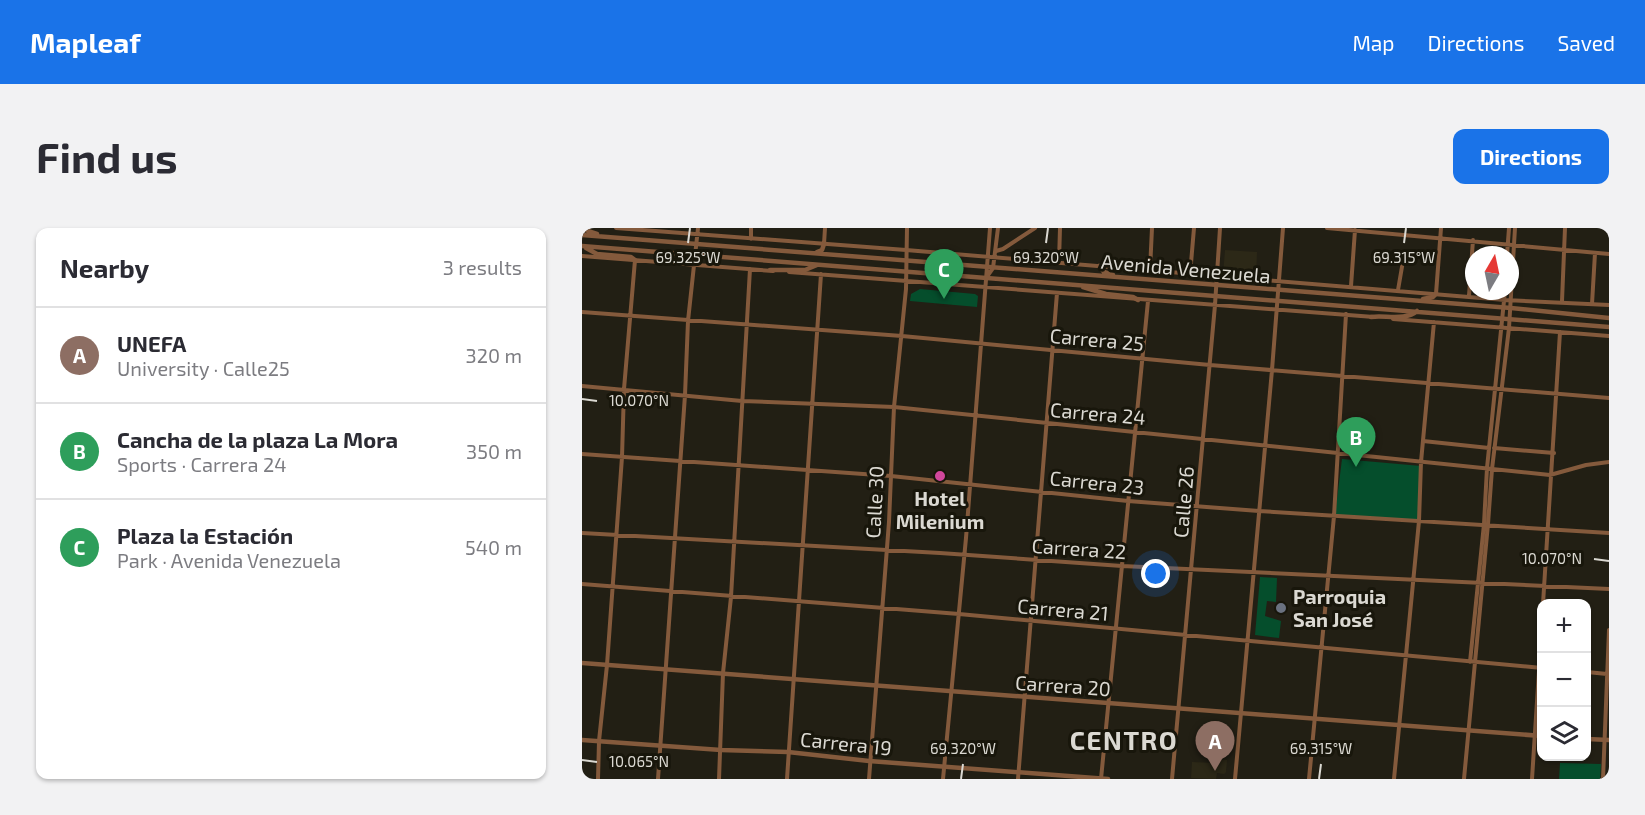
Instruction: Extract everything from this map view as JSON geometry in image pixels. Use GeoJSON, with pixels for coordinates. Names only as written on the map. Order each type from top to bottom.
{"type":"FeatureCollection","features":[{"type":"Feature","properties":{"kind":"street","name":"Avenida Venezuela"},"geometry":{"type":"LineString","coordinates":[[616,228],[1059,262],[1190,275],[1280,280],[1465,297]]}},
{"type":"Feature","properties":{"kind":"street"},"geometry":{"type":"LineString","coordinates":[[658,779],[664,670],[681,461],[688,321],[698,228]]}},
{"type":"Feature","properties":{"kind":"street"},"geometry":{"type":"LineString","coordinates":[[750,239],[752,228]]}},
{"type":"Feature","properties":{"kind":"street"},"geometry":{"type":"LineString","coordinates":[[771,250],[820,251],[824,244],[825,228]]}},
{"type":"Feature","properties":{"kind":"street","name":"Calle 30"},"geometry":{"type":"LineString","coordinates":[[868,779],[882,608],[894,407],[907,272],[907,228]]}},
{"type":"Feature","properties":{"kind":"street"},"geometry":{"type":"LineString","coordinates":[[943,779],[976,415],[990,228]]}},
{"type":"Feature","properties":{"kind":"street"},"geometry":{"type":"LineString","coordinates":[[985,278],[993,268],[998,228]]}},
{"type":"Feature","properties":{"kind":"street"},"geometry":{"type":"LineString","coordinates":[[996,251],[1003,249],[1035,228]]}},
{"type":"Feature","properties":{"kind":"street"},"geometry":{"type":"LineString","coordinates":[[1059,262],[1060,228]]}},
{"type":"Feature","properties":{"kind":"street"},"geometry":{"type":"LineString","coordinates":[[1150,270],[1152,228]]}},
{"type":"Feature","properties":{"kind":"street"},"geometry":{"type":"LineString","coordinates":[[1190,275],[1194,228]]}},
{"type":"Feature","properties":{"kind":"street","name":"Calle 26"},"geometry":{"type":"LineString","coordinates":[[1172,779],[1187,635],[1220,228]]}},
{"type":"Feature","properties":{"kind":"street"},"geometry":{"type":"LineString","coordinates":[[1235,779],[1266,445],[1283,228]]}},
{"type":"Feature","properties":{"kind":"street"},"geometry":{"type":"LineString","coordinates":[[1327,228],[1609,254]]}},
{"type":"Feature","properties":{"kind":"street"},"geometry":{"type":"LineString","coordinates":[[1377,298],[1420,299],[1437,294],[1441,228]]}},
{"type":"Feature","properties":{"kind":"street"},"geometry":{"type":"LineString","coordinates":[[1508,244],[1509,228]]}},
{"type":"Feature","properties":{"kind":"street"},"geometry":{"type":"LineString","coordinates":[[1514,244],[1515,228]]}},
{"type":"Feature","properties":{"kind":"street"},"geometry":{"type":"LineString","coordinates":[[1562,301],[1565,228]]}},
{"type":"Feature","properties":{"kind":"street"},"geometry":{"type":"LineString","coordinates":[[582,229],[635,239]]}},
{"type":"Feature","properties":{"kind":"street"},"geometry":{"type":"LineString","coordinates":[[1351,286],[1355,229]]}},
{"type":"Feature","properties":{"kind":"street","name":"Avenida Venezuela"},"geometry":{"type":"LineString","coordinates":[[582,235],[1511,308],[1609,318]]}},
{"type":"Feature","properties":{"kind":"street"},"geometry":{"type":"LineString","coordinates":[[1473,240],[1473,246]]}},
{"type":"Feature","properties":{"kind":"street","name":"Avenida Venezuela"},"geometry":{"type":"LineString","coordinates":[[583,246],[1609,327]]}},
{"type":"Feature","properties":{"kind":"street"},"geometry":{"type":"LineString","coordinates":[[583,246],[597,254],[631,257],[635,260],[598,779]]}},
{"type":"Feature","properties":{"kind":"street"},"geometry":{"type":"LineString","coordinates":[[1003,249],[1004,258]]}},
{"type":"Feature","properties":{"kind":"street"},"geometry":{"type":"LineString","coordinates":[[1592,304],[1595,252]]}},
{"type":"Feature","properties":{"kind":"street","name":"Avenida Venezuela"},"geometry":{"type":"LineString","coordinates":[[582,256],[1609,336]]}},
{"type":"Feature","properties":{"kind":"street"},"geometry":{"type":"LineString","coordinates":[[1398,291],[1402,261]]}},
{"type":"Feature","properties":{"kind":"street"},"geometry":{"type":"LineString","coordinates":[[770,270],[805,270],[818,265]]}},
{"type":"Feature","properties":{"kind":"street"},"geometry":{"type":"LineString","coordinates":[[1099,266],[1104,272],[1115,276],[1154,280]]}},
{"type":"Feature","properties":{"kind":"street"},"geometry":{"type":"LineString","coordinates":[[719,779],[723,673],[731,597],[750,269]]}},
{"type":"Feature","properties":{"kind":"street"},"geometry":{"type":"LineString","coordinates":[[787,779],[821,274]]}},
{"type":"Feature","properties":{"kind":"street"},"geometry":{"type":"LineString","coordinates":[[1078,285],[1106,294],[1133,297],[1138,300]]}},
{"type":"Feature","properties":{"kind":"street"},"geometry":{"type":"LineString","coordinates":[[1018,779],[1043,492],[1057,293]]}},
{"type":"Feature","properties":{"kind":"street"},"geometry":{"type":"LineString","coordinates":[[1464,779],[1472,662],[1505,300]]}},
{"type":"Feature","properties":{"kind":"street","name":"Avenida Venezuela"},"geometry":{"type":"LineString","coordinates":[[1511,300],[1609,305]]}},
{"type":"Feature","properties":{"kind":"street"},"geometry":{"type":"LineString","coordinates":[[1497,388],[1509,328],[1511,300]]}},
{"type":"Feature","properties":{"kind":"street"},"geometry":{"type":"LineString","coordinates":[[1101,779],[1148,301]]}},
{"type":"Feature","properties":{"kind":"street"},"geometry":{"type":"LineString","coordinates":[[1371,317],[1413,315],[1417,311]]}},
{"type":"Feature","properties":{"kind":"street","name":"Carrera 25"},"geometry":{"type":"LineString","coordinates":[[582,312],[902,336],[1210,365],[1609,398]]}},
{"type":"Feature","properties":{"kind":"street"},"geometry":{"type":"LineString","coordinates":[[1309,779],[1334,516],[1346,314]]}},
{"type":"Feature","properties":{"kind":"street"},"geometry":{"type":"LineString","coordinates":[[1394,779],[1419,521],[1421,462],[1434,322]]}},
{"type":"Feature","properties":{"kind":"street"},"geometry":{"type":"LineString","coordinates":[[1543,599],[1560,332]]}},
{"type":"Feature","properties":{"kind":"street","name":"Carrera 24"},"geometry":{"type":"LineString","coordinates":[[582,386],[742,401],[894,407],[1203,438],[1338,455],[1550,475],[1586,465],[1609,462]]}},
{"type":"Feature","properties":{"kind":"street"},"geometry":{"type":"LineString","coordinates":[[1423,441],[1554,453]]}},
{"type":"Feature","properties":{"kind":"street","name":"Carrera 23"},"geometry":{"type":"LineString","coordinates":[[582,454],[891,476],[1128,501],[1259,511],[1609,532]]}},
{"type":"Feature","properties":{"kind":"street","name":"Carrera 22"},"geometry":{"type":"LineString","coordinates":[[582,533],[1122,566],[1609,589]]}},
{"type":"Feature","properties":{"kind":"street","name":"Carrera 21"},"geometry":{"type":"LineString","coordinates":[[582,584],[959,614],[1537,668]]}},
{"type":"Feature","properties":{"kind":"street"},"geometry":{"type":"LineString","coordinates":[[1603,779],[1607,740],[1609,630]]}},
{"type":"Feature","properties":{"kind":"street","name":"Carrera 20"},"geometry":{"type":"LineString","coordinates":[[582,663],[1534,736]]}},
{"type":"Feature","properties":{"kind":"street"},"geometry":{"type":"LineString","coordinates":[[1591,672],[1608,674]]}},
{"type":"Feature","properties":{"kind":"street"},"geometry":{"type":"LineString","coordinates":[[1532,779],[1537,702]]}},
{"type":"Feature","properties":{"kind":"street"},"geometry":{"type":"LineString","coordinates":[[1591,739],[1607,740]]}},
{"type":"Feature","properties":{"kind":"street","name":"Carrera 19"},"geometry":{"type":"LineString","coordinates":[[582,740],[721,750],[788,752],[869,761],[1108,779]]}},
{"type":"Feature","properties":{"kind":"shaded area"},"geometry":{"type":"Polygon","coordinates":[[[1225,250],[1257,252],[1256,278],[1223,275],[1225,250]]]}},
{"type":"Feature","properties":{"kind":"shaded area"},"geometry":{"type":"Polygon","coordinates":[[[1216,759],[1227,760],[1224,774],[1217,773],[1216,779],[1191,778],[1192,762],[1215,763],[1216,759]]]}},
{"type":"Feature","properties":{"kind":"green space"},"geometry":{"type":"Polygon","coordinates":[[[920,289],[975,294],[978,296],[977,307],[910,301],[911,294],[920,289]]]}},
{"type":"Feature","properties":{"kind":"green space"},"geometry":{"type":"Polygon","coordinates":[[[1342,459],[1421,466],[1418,521],[1335,515],[1342,459]]]}},
{"type":"Feature","properties":{"kind":"green space"},"geometry":{"type":"Polygon","coordinates":[[[1260,577],[1277,578],[1276,602],[1267,601],[1265,616],[1281,621],[1279,638],[1255,635],[1260,577]]]}},
{"type":"Feature","properties":{"kind":"green space"},"geometry":{"type":"Polygon","coordinates":[[[1560,763],[1601,764],[1600,779],[1559,779],[1560,763]]]}},
{"type":"Feature","properties":{"kind":"place","name":"Plaza la Estación"},"geometry":{"type":"Point","coordinates":[944,299]}},
{"type":"Feature","properties":{"kind":"place","name":"Cancha de la plaza La Mora"},"geometry":{"type":"Point","coordinates":[1356,467]}},
{"type":"Feature","properties":{"kind":"place","name":"Hotel Milenium"},"geometry":{"type":"Point","coordinates":[940,476]}},
{"type":"Feature","properties":{"kind":"place","name":"Parroquia San José"},"geometry":{"type":"Point","coordinates":[1281,608]}},
{"type":"Feature","properties":{"kind":"place","name":"UNEFA"},"geometry":{"type":"Point","coordinates":[1215,771]}},
{"type":"Feature","properties":{"kind":"district","name":"CENTRO"},"geometry":{"type":"Point","coordinates":[1124,739]}}]}
